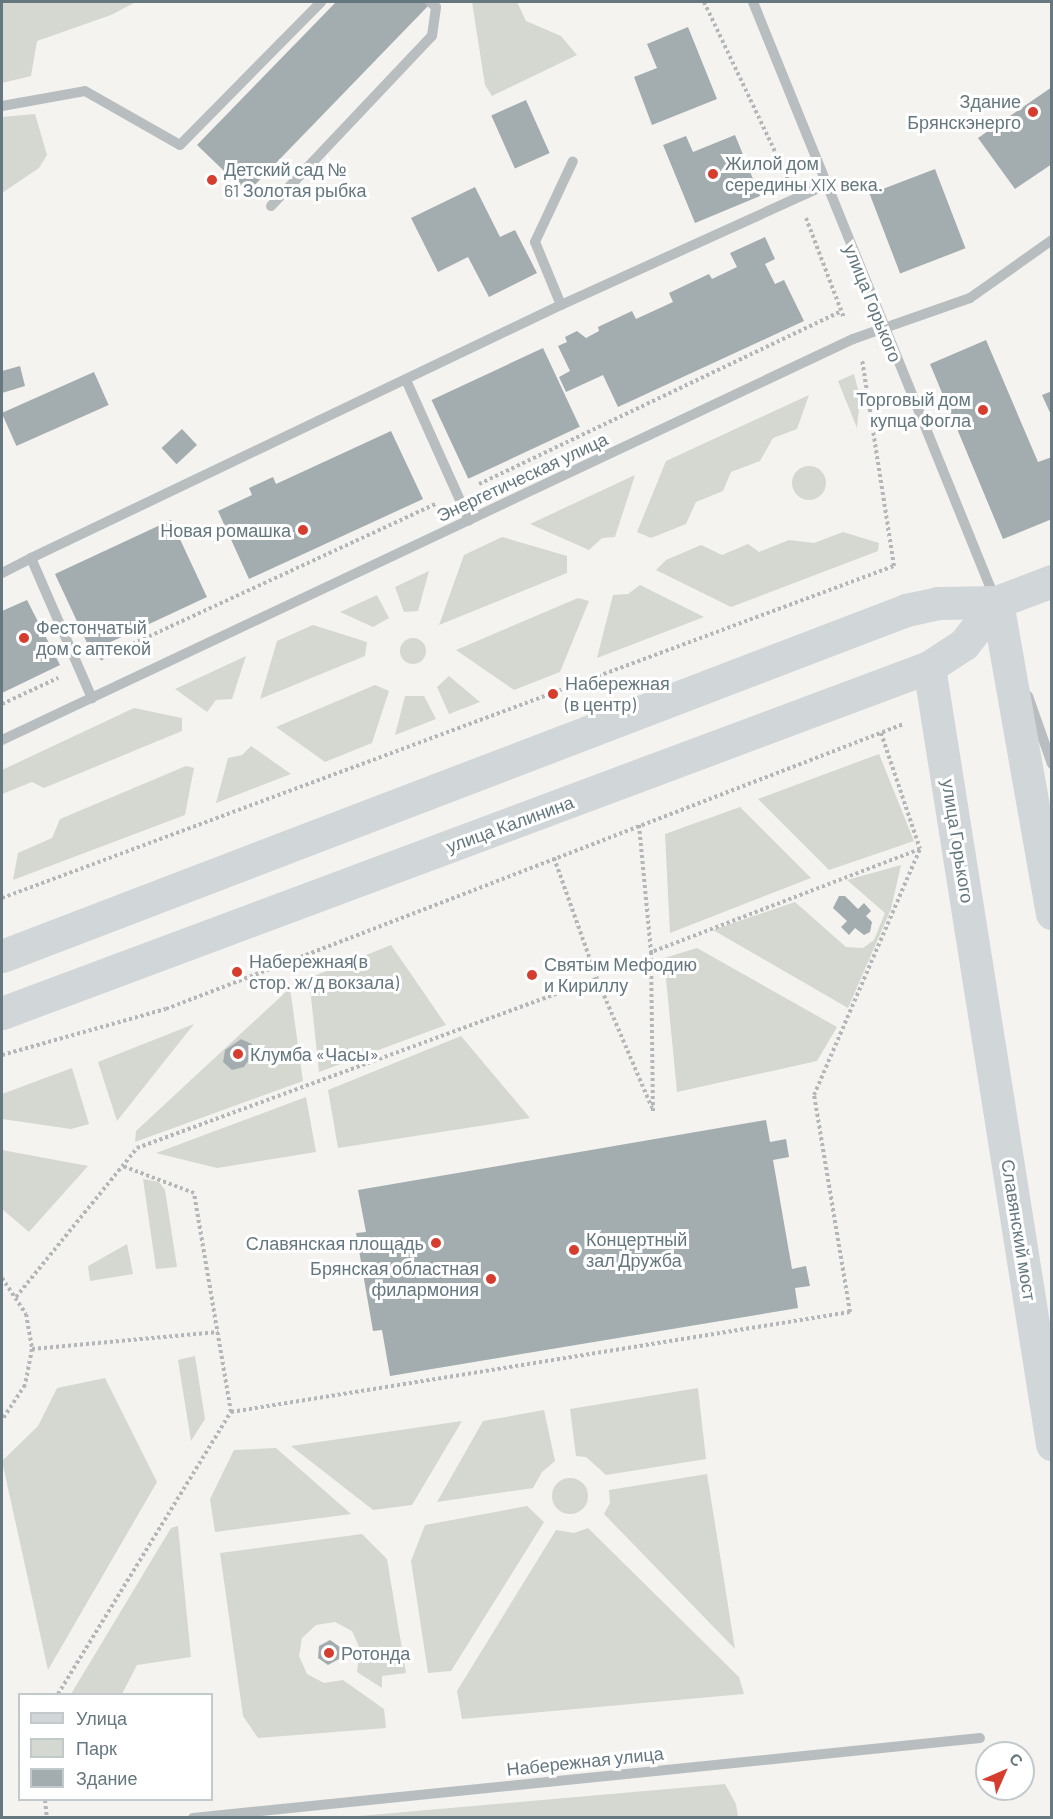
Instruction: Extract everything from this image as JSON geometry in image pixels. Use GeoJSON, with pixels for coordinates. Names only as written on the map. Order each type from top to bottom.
{"type":"FeatureCollection","features":[{"type":"Feature","properties":{"kind":"main road"},"geometry":{"type":"LineString","coordinates":[[2,957],[906,610],[938,603],[997,602],[1052,581]]}},
{"type":"Feature","properties":{"kind":"main road","name":"улица Калинина"},"geometry":{"type":"LineString","coordinates":[[2,1013],[929,667],[964,644],[997,602]]}},
{"type":"Feature","properties":{"kind":"main road","name":"улица Горького"},"geometry":{"type":"LineString","coordinates":[[997,602],[1052,913]]}},
{"type":"Feature","properties":{"kind":"main road","name":"улица Горького"},"geometry":{"type":"LineString","coordinates":[[929,667],[987,1015]]}},
{"type":"Feature","properties":{"kind":"main road","name":"Славянский мост"},"geometry":{"type":"LineString","coordinates":[[987,1015],[1052,1444]]}},
{"type":"Feature","properties":{"kind":"street"},"geometry":{"type":"LineString","coordinates":[[2,106],[85,91],[180,146],[321,2]]}},
{"type":"Feature","properties":{"kind":"street"},"geometry":{"type":"LineString","coordinates":[[272,206],[432,36],[436,8],[430,2]]}},
{"type":"Feature","properties":{"kind":"street","name":"улица Горького"},"geometry":{"type":"LineString","coordinates":[[753,2],[883,327],[997,602],[1052,764]]}},
{"type":"Feature","properties":{"kind":"street"},"geometry":{"type":"LineString","coordinates":[[561,305],[534,242],[573,161]]}},
{"type":"Feature","properties":{"kind":"street"},"geometry":{"type":"LineString","coordinates":[[2,573],[561,305],[826,185]]}},
{"type":"Feature","properties":{"kind":"street","name":"Энергетическая улица"},"geometry":{"type":"LineString","coordinates":[[2,740],[853,339],[970,298],[1052,240]]}},
{"type":"Feature","properties":{"kind":"street"},"geometry":{"type":"LineString","coordinates":[[406,380],[469,520]]}},
{"type":"Feature","properties":{"kind":"street"},"geometry":{"type":"LineString","coordinates":[[31,558],[92,698]]}},
{"type":"Feature","properties":{"kind":"street","name":"Набережная улица"},"geometry":{"type":"LineString","coordinates":[[193,1818],[980,1738]]}},
{"type":"Feature","properties":{"kind":"path"},"geometry":{"type":"LineString","coordinates":[[2,898],[894,566],[862,356],[841,311],[798,197],[731,65],[704,2]]}},
{"type":"Feature","properties":{"kind":"path"},"geometry":{"type":"LineString","coordinates":[[2,704],[458,494],[841,311]]}},
{"type":"Feature","properties":{"kind":"path"},"geometry":{"type":"LineString","coordinates":[[2,1055],[166,1009],[904,724]]}},
{"type":"Feature","properties":{"kind":"path"},"geometry":{"type":"LineString","coordinates":[[231,1412],[850,1312],[814,1095],[920,849],[881,733]]}},
{"type":"Feature","properties":{"kind":"path"},"geometry":{"type":"LineString","coordinates":[[554,858],[597,979],[653,1112],[651,952],[639,825]]}},
{"type":"Feature","properties":{"kind":"path"},"geometry":{"type":"LineString","coordinates":[[651,952],[920,849]]}},
{"type":"Feature","properties":{"kind":"path"},"geometry":{"type":"LineString","coordinates":[[16,1298],[137,1149],[597,979]]}},
{"type":"Feature","properties":{"kind":"path"},"geometry":{"type":"LineString","coordinates":[[59,1693],[231,1412],[194,1193],[123,1166]]}},
{"type":"Feature","properties":{"kind":"path"},"geometry":{"type":"LineString","coordinates":[[2,1278],[26,1314],[32,1349],[25,1385],[2,1420]]}},
{"type":"Feature","properties":{"kind":"path"},"geometry":{"type":"LineString","coordinates":[[32,1349],[218,1332]]}},
{"type":"Feature","properties":{"kind":"path"},"geometry":{"type":"LineString","coordinates":[[45,1801],[47,1818]]}},
{"type":"Feature","properties":{"kind":"green space"},"geometry":{"type":"Polygon","coordinates":[[[2,2],[136,2],[111,15],[37,41],[31,76],[2,83],[2,2]]]}},
{"type":"Feature","properties":{"kind":"green space"},"geometry":{"type":"Polygon","coordinates":[[[472,2],[517,2],[526,21],[561,36],[577,55],[492,96],[485,85],[472,2]]]}},
{"type":"Feature","properties":{"kind":"green space"},"geometry":{"type":"Polygon","coordinates":[[[35,114],[47,155],[39,168],[2,193],[2,117],[35,114]]]}},
{"type":"Feature","properties":{"kind":"green space"},"geometry":{"type":"Polygon","coordinates":[[[854,374],[860,397],[857,428],[838,381],[854,374]]]}},
{"type":"Feature","properties":{"kind":"green space"},"geometry":{"type":"Polygon","coordinates":[[[809,395],[797,429],[773,438],[760,461],[731,472],[723,491],[696,502],[686,524],[651,538],[637,532],[666,461],[809,395]]]}},
{"type":"Feature","properties":{"kind":"green space"},"geometry":{"type":"Polygon","coordinates":[[[809,466],[821,471],[826,483],[821,495],[809,500],[797,495],[792,483],[797,471],[809,466]]]}},
{"type":"Feature","properties":{"kind":"green space"},"geometry":{"type":"Polygon","coordinates":[[[635,475],[615,537],[602,538],[589,550],[530,524],[635,475]]]}},
{"type":"Feature","properties":{"kind":"green space"},"geometry":{"type":"Polygon","coordinates":[[[843,532],[879,543],[878,551],[731,607],[656,570],[666,560],[701,545],[722,555],[748,544],[759,552],[789,540],[814,543],[843,532]]]}},
{"type":"Feature","properties":{"kind":"green space"},"geometry":{"type":"Polygon","coordinates":[[[502,537],[567,556],[567,573],[439,625],[464,555],[502,537]]]}},
{"type":"Feature","properties":{"kind":"green space"},"geometry":{"type":"Polygon","coordinates":[[[429,571],[418,611],[404,612],[395,587],[429,571]]]}},
{"type":"Feature","properties":{"kind":"green space"},"geometry":{"type":"Polygon","coordinates":[[[640,585],[704,617],[597,658],[613,595],[628,594],[640,585]]]}},
{"type":"Feature","properties":{"kind":"green space"},"geometry":{"type":"Polygon","coordinates":[[[377,595],[389,618],[373,627],[340,612],[377,595]]]}},
{"type":"Feature","properties":{"kind":"green space"},"geometry":{"type":"Polygon","coordinates":[[[578,598],[589,601],[560,672],[514,690],[456,650],[578,598]]]}},
{"type":"Feature","properties":{"kind":"green space"},"geometry":{"type":"Polygon","coordinates":[[[313,625],[367,642],[365,656],[260,699],[277,641],[313,625]]]}},
{"type":"Feature","properties":{"kind":"green space"},"geometry":{"type":"Polygon","coordinates":[[[413,638],[422,642],[426,651],[422,660],[413,664],[404,660],[400,651],[404,642],[413,638]]]}},
{"type":"Feature","properties":{"kind":"green space"},"geometry":{"type":"Polygon","coordinates":[[[246,656],[232,699],[216,700],[207,712],[175,689],[246,656]]]}},
{"type":"Feature","properties":{"kind":"green space"},"geometry":{"type":"Polygon","coordinates":[[[449,676],[480,702],[449,714],[437,687],[449,676]]]}},
{"type":"Feature","properties":{"kind":"green space"},"geometry":{"type":"Polygon","coordinates":[[[375,685],[389,691],[372,743],[325,762],[276,727],[375,685]]]}},
{"type":"Feature","properties":{"kind":"green space"},"geometry":{"type":"Polygon","coordinates":[[[405,696],[424,696],[436,719],[395,735],[405,696]]]}},
{"type":"Feature","properties":{"kind":"green space"},"geometry":{"type":"Polygon","coordinates":[[[134,708],[182,718],[182,731],[44,788],[32,782],[2,794],[2,770],[134,708]]]}},
{"type":"Feature","properties":{"kind":"green space"},"geometry":{"type":"Polygon","coordinates":[[[251,746],[291,774],[216,803],[228,758],[242,755],[251,746]]]}},
{"type":"Feature","properties":{"kind":"green space"},"geometry":{"type":"Polygon","coordinates":[[[879,754],[914,841],[829,870],[758,799],[879,754]]]}},
{"type":"Feature","properties":{"kind":"green space"},"geometry":{"type":"Polygon","coordinates":[[[186,766],[194,768],[185,815],[13,880],[18,853],[52,838],[60,819],[186,766]]]}},
{"type":"Feature","properties":{"kind":"green space"},"geometry":{"type":"Polygon","coordinates":[[[740,807],[811,878],[670,933],[665,834],[740,807]]]}},
{"type":"Feature","properties":{"kind":"green space"},"geometry":{"type":"Polygon","coordinates":[[[901,865],[891,909],[848,1008],[713,930],[795,902],[846,947],[863,948],[874,940],[885,913],[847,880],[901,865]]]}},
{"type":"Feature","properties":{"kind":"green space"},"geometry":{"type":"Polygon","coordinates":[[[391,945],[446,1025],[319,1072],[309,978],[391,945]]]}},
{"type":"Feature","properties":{"kind":"green space"},"geometry":{"type":"Polygon","coordinates":[[[697,948],[837,1027],[817,1061],[677,1092],[664,958],[697,948]]]}},
{"type":"Feature","properties":{"kind":"green space"},"geometry":{"type":"Polygon","coordinates":[[[290,988],[303,1081],[135,1142],[136,1131],[290,988]],[[241,1039],[225,1051],[223,1062],[244,1067],[251,1057],[252,1044],[241,1039]]]}},
{"type":"Feature","properties":{"kind":"green space"},"geometry":{"type":"Polygon","coordinates":[[[194,1024],[117,1121],[98,1062],[194,1024]]]}},
{"type":"Feature","properties":{"kind":"green space"},"geometry":{"type":"Polygon","coordinates":[[[461,1036],[530,1118],[338,1148],[328,1090],[461,1036]]]}},
{"type":"Feature","properties":{"kind":"green space"},"geometry":{"type":"Polygon","coordinates":[[[72,1068],[89,1124],[71,1129],[2,1119],[2,1094],[72,1068]]]}},
{"type":"Feature","properties":{"kind":"green space"},"geometry":{"type":"Polygon","coordinates":[[[306,1097],[316,1152],[217,1168],[156,1153],[306,1097]]]}},
{"type":"Feature","properties":{"kind":"green space"},"geometry":{"type":"Polygon","coordinates":[[[2,1150],[88,1166],[29,1232],[2,1209],[2,1150]]]}},
{"type":"Feature","properties":{"kind":"green space"},"geometry":{"type":"Polygon","coordinates":[[[143,1179],[159,1182],[165,1190],[177,1267],[156,1269],[143,1179]]]}},
{"type":"Feature","properties":{"kind":"green space"},"geometry":{"type":"Polygon","coordinates":[[[127,1244],[133,1274],[90,1281],[88,1266],[127,1244]]]}},
{"type":"Feature","properties":{"kind":"green space"},"geometry":{"type":"Polygon","coordinates":[[[195,1356],[205,1419],[191,1441],[178,1360],[195,1356]]]}},
{"type":"Feature","properties":{"kind":"green space"},"geometry":{"type":"Polygon","coordinates":[[[105,1378],[157,1482],[48,1670],[2,1461],[38,1426],[57,1388],[105,1378]]]}},
{"type":"Feature","properties":{"kind":"green space"},"geometry":{"type":"Polygon","coordinates":[[[698,1388],[706,1459],[606,1475],[586,1457],[576,1456],[570,1409],[698,1388]]]}},
{"type":"Feature","properties":{"kind":"green space"},"geometry":{"type":"Polygon","coordinates":[[[544,1410],[555,1461],[542,1472],[533,1488],[437,1502],[483,1421],[544,1410]]]}},
{"type":"Feature","properties":{"kind":"green space"},"geometry":{"type":"Polygon","coordinates":[[[462,1421],[412,1505],[373,1510],[291,1446],[462,1421]]]}},
{"type":"Feature","properties":{"kind":"green space"},"geometry":{"type":"Polygon","coordinates":[[[276,1448],[351,1514],[215,1532],[210,1499],[234,1450],[276,1448]]]}},
{"type":"Feature","properties":{"kind":"green space"},"geometry":{"type":"Polygon","coordinates":[[[707,1474],[735,1649],[604,1514],[610,1503],[609,1490],[707,1474]]]}},
{"type":"Feature","properties":{"kind":"green space"},"geometry":{"type":"Polygon","coordinates":[[[570,1478],[583,1483],[588,1496],[583,1509],[570,1514],[557,1509],[552,1496],[557,1483],[570,1478]]]}},
{"type":"Feature","properties":{"kind":"green space"},"geometry":{"type":"Polygon","coordinates":[[[527,1506],[544,1522],[451,1671],[428,1673],[411,1561],[425,1525],[527,1506]]]}},
{"type":"Feature","properties":{"kind":"green space"},"geometry":{"type":"Polygon","coordinates":[[[178,1526],[191,1657],[137,1665],[123,1693],[72,1693],[171,1528],[178,1526]]]}},
{"type":"Feature","properties":{"kind":"green space"},"geometry":{"type":"Polygon","coordinates":[[[588,1528],[739,1677],[744,1694],[462,1719],[457,1691],[556,1530],[574,1533],[588,1528]]]}},
{"type":"Feature","properties":{"kind":"green space"},"geometry":{"type":"Polygon","coordinates":[[[362,1534],[387,1559],[406,1673],[382,1676],[382,1688],[357,1672],[360,1649],[352,1631],[335,1622],[316,1625],[302,1638],[299,1656],[307,1674],[324,1683],[343,1680],[384,1709],[386,1728],[258,1738],[243,1716],[220,1553],[362,1534]]]}},
{"type":"Feature","properties":{"kind":"green space"},"geometry":{"type":"Polygon","coordinates":[[[725,1784],[736,1804],[738,1817],[348,1817],[725,1784]]]}},
{"type":"Feature","properties":{"kind":"building"},"geometry":{"type":"Polygon","coordinates":[[[336,2],[426,2],[429,5],[247,193],[197,145],[336,2]]]}},
{"type":"Feature","properties":{"kind":"building"},"geometry":{"type":"Polygon","coordinates":[[[688,27],[717,99],[652,125],[634,77],[657,68],[647,44],[688,27]]]}},
{"type":"Feature","properties":{"kind":"building","name":"Здание Брянскэнерго"},"geometry":{"type":"Polygon","coordinates":[[[1052,87],[1052,164],[1015,189],[978,138],[1052,87]]]}},
{"type":"Feature","properties":{"kind":"building"},"geometry":{"type":"Polygon","coordinates":[[[526,100],[550,153],[515,168],[491,115],[526,100]]]}},
{"type":"Feature","properties":{"kind":"building","name":"Жилой дом середины XIX века."},"geometry":{"type":"Polygon","coordinates":[[[735,135],[760,196],[695,223],[663,145],[686,136],[693,152],[735,135]]]}},
{"type":"Feature","properties":{"kind":"building"},"geometry":{"type":"Polygon","coordinates":[[[935,169],[965,248],[900,273],[870,194],[935,169]]]}},
{"type":"Feature","properties":{"kind":"building"},"geometry":{"type":"Polygon","coordinates":[[[475,187],[500,237],[515,230],[537,273],[489,297],[468,257],[438,272],[411,218],[475,187]]]}},
{"type":"Feature","properties":{"kind":"building"},"geometry":{"type":"Polygon","coordinates":[[[765,237],[775,259],[765,264],[775,284],[784,280],[804,321],[618,407],[603,375],[566,392],[559,377],[570,371],[558,346],[567,342],[565,337],[577,331],[586,338],[599,331],[598,327],[632,311],[636,319],[673,302],[669,293],[709,274],[712,279],[737,267],[730,253],[765,237]]]}},
{"type":"Feature","properties":{"kind":"building","name":"Торговый дом купца Фогла"},"geometry":{"type":"Polygon","coordinates":[[[986,340],[1038,462],[1052,457],[1052,519],[1003,539],[930,364],[986,340]]]}},
{"type":"Feature","properties":{"kind":"building"},"geometry":{"type":"Polygon","coordinates":[[[543,348],[580,427],[468,479],[432,400],[543,348]]]}},
{"type":"Feature","properties":{"kind":"building"},"geometry":{"type":"Polygon","coordinates":[[[20,366],[25,386],[2,393],[2,371],[20,366]]]}},
{"type":"Feature","properties":{"kind":"building"},"geometry":{"type":"Polygon","coordinates":[[[94,372],[109,405],[16,446],[2,413],[94,372]]]}},
{"type":"Feature","properties":{"kind":"building"},"geometry":{"type":"Polygon","coordinates":[[[1052,391],[1052,417],[1042,395],[1052,391]]]}},
{"type":"Feature","properties":{"kind":"building"},"geometry":{"type":"Polygon","coordinates":[[[182,429],[197,445],[177,464],[162,448],[182,429]]]}},
{"type":"Feature","properties":{"kind":"building"},"geometry":{"type":"Polygon","coordinates":[[[391,431],[423,499],[249,579],[218,511],[252,495],[249,488],[273,477],[276,484],[391,431]]]}},
{"type":"Feature","properties":{"kind":"building"},"geometry":{"type":"Polygon","coordinates":[[[171,520],[207,597],[91,651],[55,574],[171,520]]]}},
{"type":"Feature","properties":{"kind":"building","name":"Фестончатый дом с аптекой"},"geometry":{"type":"Polygon","coordinates":[[[27,600],[60,665],[2,693],[2,611],[27,600]]]}},
{"type":"Feature","properties":{"kind":"building"},"geometry":{"type":"Polygon","coordinates":[[[839,896],[845,896],[858,909],[864,903],[871,911],[866,916],[872,922],[870,932],[864,935],[855,928],[849,935],[841,927],[847,921],[833,908],[839,896]]]}},
{"type":"Feature","properties":{"kind":"building","name":"Клумба «Часы»"},"geometry":{"type":"Polygon","coordinates":[[[241,1039],[252,1044],[251,1057],[244,1067],[232,1070],[223,1062],[225,1050],[241,1039]]]}},
{"type":"Feature","properties":{"kind":"building","name":"Концертный зал Дружба"},"geometry":{"type":"Polygon","coordinates":[[[766,1120],[770,1142],[786,1139],[789,1157],[773,1160],[792,1269],[806,1266],[810,1286],[795,1288],[798,1308],[390,1376],[382,1330],[373,1331],[356,1233],[366,1232],[358,1190],[766,1120]]]}},
{"type":"Feature","properties":{"kind":"building","name":"Ротонда"},"geometry":{"type":"Polygon","coordinates":[[[330,1640],[340,1647],[339,1659],[328,1665],[318,1658],[319,1646],[330,1640]]]}},
{"type":"Feature","properties":{"kind":"place","name":"Здание Брянскэнерго"},"geometry":{"type":"Point","coordinates":[1033,112]}},
{"type":"Feature","properties":{"kind":"place","name":"Жилой дом середины XIX века."},"geometry":{"type":"Point","coordinates":[713,174]}},
{"type":"Feature","properties":{"kind":"place","name":"Детский сад № 61 Золотая рыбка"},"geometry":{"type":"Point","coordinates":[212,180]}},
{"type":"Feature","properties":{"kind":"place","name":"Торговый дом купца Фогла"},"geometry":{"type":"Point","coordinates":[983,410]}},
{"type":"Feature","properties":{"kind":"place","name":"Новая ромашка"},"geometry":{"type":"Point","coordinates":[303,530]}},
{"type":"Feature","properties":{"kind":"place","name":"Фестончатый дом с аптекой"},"geometry":{"type":"Point","coordinates":[24,638]}},
{"type":"Feature","properties":{"kind":"place","name":"Набережная (в центр)"},"geometry":{"type":"Point","coordinates":[553,694]}},
{"type":"Feature","properties":{"kind":"place","name":"Набережная(в стор. ж/д вокзала)"},"geometry":{"type":"Point","coordinates":[237,972]}},
{"type":"Feature","properties":{"kind":"place","name":"Святым Мефодию и Кириллу"},"geometry":{"type":"Point","coordinates":[532,975]}},
{"type":"Feature","properties":{"kind":"place","name":"Клумба «Часы»"},"geometry":{"type":"Point","coordinates":[238,1054]}},
{"type":"Feature","properties":{"kind":"place","name":"Славянская площадь"},"geometry":{"type":"Point","coordinates":[436,1243]}},
{"type":"Feature","properties":{"kind":"place","name":"Концертный зал Дружба"},"geometry":{"type":"Point","coordinates":[574,1250]}},
{"type":"Feature","properties":{"kind":"place","name":"Брянская областная филармония"},"geometry":{"type":"Point","coordinates":[491,1279]}},
{"type":"Feature","properties":{"kind":"place","name":"Ротонда"},"geometry":{"type":"Point","coordinates":[329,1653]}}]}
